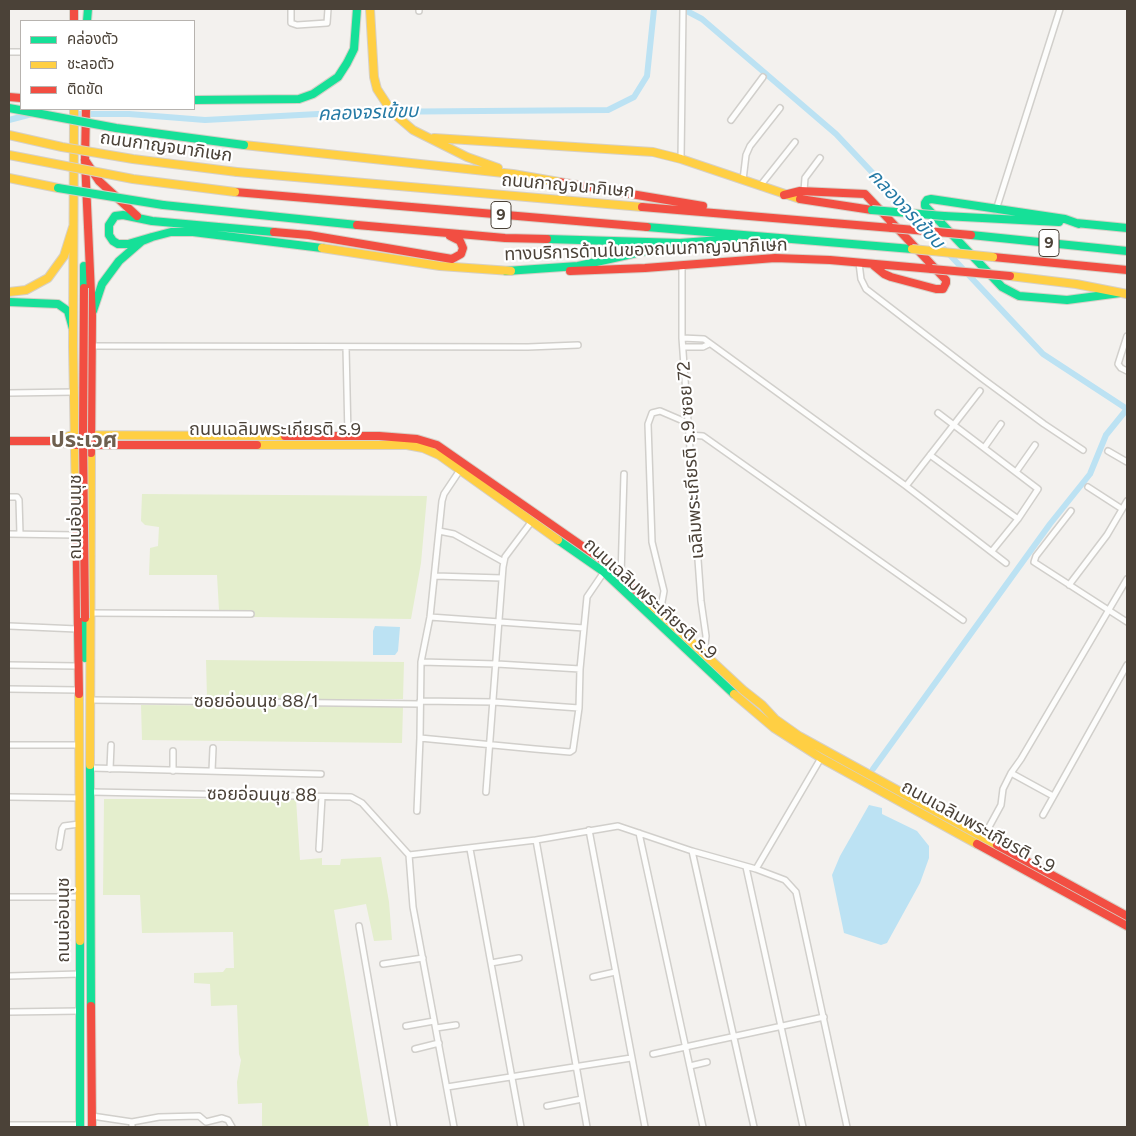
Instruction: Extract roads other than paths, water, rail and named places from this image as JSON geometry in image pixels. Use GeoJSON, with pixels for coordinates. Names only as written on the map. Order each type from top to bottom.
{"type":"FeatureCollection","features":[{"type":"Feature","properties":{"kind":"main road"},"geometry":{"type":"LineString","coordinates":[[195,100],[299,99],[313,94],[338,77],[347,64],[354,49],[357,9]]}},
{"type":"Feature","properties":{"kind":"main road"},"geometry":{"type":"LineString","coordinates":[[370,9],[372,64],[377,89],[392,112],[413,130],[467,157],[513,174]]}},
{"type":"Feature","properties":{"kind":"main road"},"geometry":{"type":"LineString","coordinates":[[357,20],[364,17],[370,18]]}},
{"type":"Feature","properties":{"kind":"main road"},"geometry":{"type":"LineString","coordinates":[[9,108],[116,128],[244,146],[513,174],[725,209],[745,216]]}},
{"type":"Feature","properties":{"kind":"main road","name":"ถนนอ่อนนุช"},"geometry":{"type":"LineString","coordinates":[[74,110],[73,329],[77,666],[80,745],[80,1126]]}},
{"type":"Feature","properties":{"kind":"main road","name":"ถนนอ่อนนุช"},"geometry":{"type":"LineString","coordinates":[[86,110],[85,160],[92,316],[90,346],[92,472],[85,684],[90,716]]}},
{"type":"Feature","properties":{"kind":"main road","name":"ถนนกาญจนาภิเษก"},"geometry":{"type":"LineString","coordinates":[[9,135],[62,147],[133,159],[237,172],[971,235],[1127,252]]}},
{"type":"Feature","properties":{"kind":"main road"},"geometry":{"type":"LineString","coordinates":[[429,138],[632,150],[681,159],[784,195],[818,203],[872,210],[1127,227]]}},
{"type":"Feature","properties":{"kind":"main road","name":"ถนนกาญจนาภิเษก"},"geometry":{"type":"LineString","coordinates":[[9,155],[133,179],[235,192],[767,236],[1127,270]]}},
{"type":"Feature","properties":{"kind":"main road"},"geometry":{"type":"LineString","coordinates":[[85,160],[99,181],[114,197],[142,219]]}},
{"type":"Feature","properties":{"kind":"main road"},"geometry":{"type":"LineString","coordinates":[[9,178],[136,202],[261,216],[505,238],[680,244]]}},
{"type":"Feature","properties":{"kind":"main road"},"geometry":{"type":"LineString","coordinates":[[9,183],[58,188]]}},
{"type":"Feature","properties":{"kind":"main road"},"geometry":{"type":"LineString","coordinates":[[784,195],[804,191],[865,194],[946,280],[946,283],[943,288],[936,289],[891,277],[872,264]]}},
{"type":"Feature","properties":{"kind":"main road","name":"ถนนอ่อนนุช"},"geometry":{"type":"LineString","coordinates":[[87,198],[84,225],[83,437],[91,700],[92,1127]]}},
{"type":"Feature","properties":{"kind":"main road"},"geometry":{"type":"LineString","coordinates":[[1079,224],[1065,218],[996,210],[931,199],[925,203],[925,206],[1002,287],[1019,296],[1068,300],[1124,294]]}},
{"type":"Feature","properties":{"kind":"main road","name":"ถนนอ่อนนุช"},"geometry":{"type":"LineString","coordinates":[[74,200],[84,225]]}},
{"type":"Feature","properties":{"kind":"main road"},"geometry":{"type":"LineString","coordinates":[[152,237],[121,245],[113,241],[109,235],[109,225],[115,216],[124,215],[142,219],[309,235],[369,247],[444,258],[456,258],[461,254],[462,244],[457,238],[409,230]]}},
{"type":"Feature","properties":{"kind":"main road"},"geometry":{"type":"LineString","coordinates":[[9,292],[26,290],[48,278],[64,256],[73,227]]}},
{"type":"Feature","properties":{"kind":"main road","name":"ทางบริการด้านในของถนนกาญจนาภิเษก"},"geometry":{"type":"LineString","coordinates":[[92,316],[102,284],[110,271],[133,247],[152,237],[171,232],[193,232],[306,246],[446,267],[506,271],[595,270],[774,258],[821,260],[1010,276],[1076,284],[1124,294]]}},
{"type":"Feature","properties":{"kind":"main road"},"geometry":{"type":"LineString","coordinates":[[506,271],[578,266],[680,244],[767,236]]}},
{"type":"Feature","properties":{"kind":"main road"},"geometry":{"type":"LineString","coordinates":[[9,302],[58,304],[68,311],[73,329]]}},
{"type":"Feature","properties":{"kind":"main road"},"geometry":{"type":"LineString","coordinates":[[74,408],[79,415],[84,416],[89,413],[91,408]]}},
{"type":"Feature","properties":{"kind":"main road","name":"ถนนเฉลิมพระเกียรติ ร.9"},"geometry":{"type":"LineString","coordinates":[[52,442],[75,434],[348,436],[411,438],[437,446],[608,564],[704,655],[775,718],[799,736],[1127,916]]}},
{"type":"Feature","properties":{"kind":"main road","name":"ถนนเฉลิมพระเกียรติ ร.9"},"geometry":{"type":"LineString","coordinates":[[9,441],[52,442],[75,445],[407,445],[423,448],[460,470],[604,572],[736,696],[774,728],[820,758],[1127,926]]}},
{"type":"Feature","properties":{"kind":"main road"},"geometry":{"type":"LineString","coordinates":[[75,472],[83,464],[89,466],[92,472]]}},
{"type":"Feature","properties":{"kind":"main road","name":"ถนนอ่อนนุช"},"geometry":{"type":"LineString","coordinates":[[78,712],[85,684]]}},
{"type":"Feature","properties":{"kind":"street"},"geometry":{"type":"LineString","coordinates":[[291,9],[291,23],[297,25],[327,23],[328,9]]}},
{"type":"Feature","properties":{"kind":"street"},"geometry":{"type":"LineString","coordinates":[[681,159],[683,9]]}},
{"type":"Feature","properties":{"kind":"street"},"geometry":{"type":"LineString","coordinates":[[996,210],[1060,9]]}},
{"type":"Feature","properties":{"kind":"street"},"geometry":{"type":"LineString","coordinates":[[730,120],[763,77]]}},
{"type":"Feature","properties":{"kind":"street"},"geometry":{"type":"LineString","coordinates":[[743,180],[746,155],[750,146],[780,108]]}},
{"type":"Feature","properties":{"kind":"street"},"geometry":{"type":"LineString","coordinates":[[760,186],[795,142]]}},
{"type":"Feature","properties":{"kind":"street"},"geometry":{"type":"LineString","coordinates":[[804,191],[805,178],[820,158]]}},
{"type":"Feature","properties":{"kind":"street"},"geometry":{"type":"LineString","coordinates":[[859,263],[861,279],[866,289],[983,379],[1083,450]]}},
{"type":"Feature","properties":{"kind":"street","name":"เฉลิมพระเกียรติ ร.9 ซอย 72"},"geometry":{"type":"LineString","coordinates":[[682,265],[682,338],[701,602],[706,636],[704,655]]}},
{"type":"Feature","properties":{"kind":"street"},"geometry":{"type":"LineString","coordinates":[[1127,336],[1118,364],[1127,371]]}},
{"type":"Feature","properties":{"kind":"street"},"geometry":{"type":"LineString","coordinates":[[682,338],[704,339],[906,486],[1006,563]]}},
{"type":"Feature","properties":{"kind":"street"},"geometry":{"type":"LineString","coordinates":[[683,347],[704,347],[709,344]]}},
{"type":"Feature","properties":{"kind":"street"},"geometry":{"type":"LineString","coordinates":[[90,346],[528,347],[578,345]]}},
{"type":"Feature","properties":{"kind":"street"},"geometry":{"type":"LineString","coordinates":[[346,347],[348,436]]}},
{"type":"Feature","properties":{"kind":"street"},"geometry":{"type":"LineString","coordinates":[[906,486],[980,391]]}},
{"type":"Feature","properties":{"kind":"street"},"geometry":{"type":"LineString","coordinates":[[9,393],[74,392]]}},
{"type":"Feature","properties":{"kind":"street"},"geometry":{"type":"LineString","coordinates":[[660,613],[664,591],[652,542],[648,424],[652,413],[660,411],[688,423]]}},
{"type":"Feature","properties":{"kind":"street"},"geometry":{"type":"LineString","coordinates":[[938,413],[1038,489],[1018,519],[992,551]]}},
{"type":"Feature","properties":{"kind":"street"},"geometry":{"type":"LineString","coordinates":[[984,448],[1001,424]]}},
{"type":"Feature","properties":{"kind":"street"},"geometry":{"type":"LineString","coordinates":[[689,435],[703,436],[962,620]]}},
{"type":"Feature","properties":{"kind":"street"},"geometry":{"type":"LineString","coordinates":[[1016,472],[1035,445]]}},
{"type":"Feature","properties":{"kind":"street"},"geometry":{"type":"LineString","coordinates":[[1108,451],[1127,462]]}},
{"type":"Feature","properties":{"kind":"street"},"geometry":{"type":"LineString","coordinates":[[930,454],[1018,519]]}},
{"type":"Feature","properties":{"kind":"street"},"geometry":{"type":"LineString","coordinates":[[416,811],[420,738],[421,662],[430,617],[444,494],[460,470]]}},
{"type":"Feature","properties":{"kind":"street"},"geometry":{"type":"LineString","coordinates":[[621,576],[624,474]]}},
{"type":"Feature","properties":{"kind":"street"},"geometry":{"type":"LineString","coordinates":[[1088,487],[1122,510]]}},
{"type":"Feature","properties":{"kind":"street"},"geometry":{"type":"LineString","coordinates":[[9,497],[17,497],[19,500],[20,534]]}},
{"type":"Feature","properties":{"kind":"street"},"geometry":{"type":"LineString","coordinates":[[1069,585],[1106,535],[1127,501]]}},
{"type":"Feature","properties":{"kind":"street"},"geometry":{"type":"LineString","coordinates":[[1071,511],[1034,560],[1037,565],[1127,622]]}},
{"type":"Feature","properties":{"kind":"street"},"geometry":{"type":"LineString","coordinates":[[486,792],[504,562],[505,557],[532,521]]}},
{"type":"Feature","properties":{"kind":"street"},"geometry":{"type":"LineString","coordinates":[[439,531],[454,534],[504,562]]}},
{"type":"Feature","properties":{"kind":"street"},"geometry":{"type":"LineString","coordinates":[[9,534],[75,535]]}},
{"type":"Feature","properties":{"kind":"street"},"geometry":{"type":"LineString","coordinates":[[420,738],[571,752],[574,748],[579,708],[580,669],[587,597],[604,572]]}},
{"type":"Feature","properties":{"kind":"street"},"geometry":{"type":"LineString","coordinates":[[435,576],[502,578]]}},
{"type":"Feature","properties":{"kind":"street"},"geometry":{"type":"LineString","coordinates":[[983,838],[1001,805],[1003,789],[1011,773],[1022,759],[1127,579]]}},
{"type":"Feature","properties":{"kind":"street"},"geometry":{"type":"LineString","coordinates":[[88,616],[252,614]]}},
{"type":"Feature","properties":{"kind":"street"},"geometry":{"type":"LineString","coordinates":[[430,617],[584,628]]}},
{"type":"Feature","properties":{"kind":"street"},"geometry":{"type":"LineString","coordinates":[[9,626],[77,629]]}},
{"type":"Feature","properties":{"kind":"street"},"geometry":{"type":"LineString","coordinates":[[421,662],[580,669]]}},
{"type":"Feature","properties":{"kind":"street"},"geometry":{"type":"LineString","coordinates":[[9,665],[77,666]]}},
{"type":"Feature","properties":{"kind":"street"},"geometry":{"type":"LineString","coordinates":[[1043,815],[1127,665]]}},
{"type":"Feature","properties":{"kind":"street"},"geometry":{"type":"LineString","coordinates":[[9,689],[78,690]]}},
{"type":"Feature","properties":{"kind":"street","name":"ซอยอ่อนนุช 88/1"},"geometry":{"type":"LineString","coordinates":[[91,700],[494,702],[579,708]]}},
{"type":"Feature","properties":{"kind":"street"},"geometry":{"type":"LineString","coordinates":[[9,745],[80,745]]}},
{"type":"Feature","properties":{"kind":"street"},"geometry":{"type":"LineString","coordinates":[[110,769],[111,745]]}},
{"type":"Feature","properties":{"kind":"street"},"geometry":{"type":"LineString","coordinates":[[212,772],[213,748]]}},
{"type":"Feature","properties":{"kind":"street"},"geometry":{"type":"LineString","coordinates":[[173,752],[173,770]]}},
{"type":"Feature","properties":{"kind":"street"},"geometry":{"type":"LineString","coordinates":[[756,869],[820,758]]}},
{"type":"Feature","properties":{"kind":"street"},"geometry":{"type":"LineString","coordinates":[[91,768],[321,774]]}},
{"type":"Feature","properties":{"kind":"street"},"geometry":{"type":"LineString","coordinates":[[1011,773],[1053,796]]}},
{"type":"Feature","properties":{"kind":"street","name":"ซอยอ่อนนุช 88"},"geometry":{"type":"LineString","coordinates":[[91,792],[351,797],[357,800],[409,855]]}},
{"type":"Feature","properties":{"kind":"street"},"geometry":{"type":"LineString","coordinates":[[9,797],[80,798]]}},
{"type":"Feature","properties":{"kind":"street"},"geometry":{"type":"LineString","coordinates":[[319,849],[322,797]]}},
{"type":"Feature","properties":{"kind":"street"},"geometry":{"type":"LineString","coordinates":[[59,847],[64,826],[79,824]]}},
{"type":"Feature","properties":{"kind":"street"},"geometry":{"type":"LineString","coordinates":[[454,1127],[413,907],[409,855],[536,840],[618,826],[692,852],[756,869],[786,880],[796,892],[847,1127]]}},
{"type":"Feature","properties":{"kind":"street"},"geometry":{"type":"LineString","coordinates":[[589,830],[645,1127]]}},
{"type":"Feature","properties":{"kind":"street"},"geometry":{"type":"LineString","coordinates":[[639,833],[703,1127]]}},
{"type":"Feature","properties":{"kind":"street"},"geometry":{"type":"LineString","coordinates":[[536,840],[587,1127]]}},
{"type":"Feature","properties":{"kind":"street"},"geometry":{"type":"LineString","coordinates":[[470,849],[521,1127]]}},
{"type":"Feature","properties":{"kind":"street"},"geometry":{"type":"LineString","coordinates":[[692,852],[754,1127]]}},
{"type":"Feature","properties":{"kind":"street"},"geometry":{"type":"LineString","coordinates":[[746,867],[803,1127]]}},
{"type":"Feature","properties":{"kind":"street"},"geometry":{"type":"LineString","coordinates":[[9,897],[79,897]]}},
{"type":"Feature","properties":{"kind":"street"},"geometry":{"type":"LineString","coordinates":[[359,926],[394,1127]]}},
{"type":"Feature","properties":{"kind":"street"},"geometry":{"type":"LineString","coordinates":[[383,964],[423,958]]}},
{"type":"Feature","properties":{"kind":"street"},"geometry":{"type":"LineString","coordinates":[[491,963],[519,958]]}},
{"type":"Feature","properties":{"kind":"street"},"geometry":{"type":"LineString","coordinates":[[593,977],[615,972]]}},
{"type":"Feature","properties":{"kind":"street"},"geometry":{"type":"LineString","coordinates":[[9,976],[80,974]]}},
{"type":"Feature","properties":{"kind":"street"},"geometry":{"type":"LineString","coordinates":[[9,1012],[80,1011]]}},
{"type":"Feature","properties":{"kind":"street"},"geometry":{"type":"LineString","coordinates":[[653,1054],[824,1017]]}},
{"type":"Feature","properties":{"kind":"street"},"geometry":{"type":"LineString","coordinates":[[406,1026],[434,1021]]}},
{"type":"Feature","properties":{"kind":"street"},"geometry":{"type":"LineString","coordinates":[[436,1028],[456,1025]]}},
{"type":"Feature","properties":{"kind":"street"},"geometry":{"type":"LineString","coordinates":[[415,1049],[438,1043]]}},
{"type":"Feature","properties":{"kind":"street"},"geometry":{"type":"LineString","coordinates":[[447,1087],[631,1058]]}},
{"type":"Feature","properties":{"kind":"street"},"geometry":{"type":"LineString","coordinates":[[690,1066],[707,1062]]}},
{"type":"Feature","properties":{"kind":"street"},"geometry":{"type":"LineString","coordinates":[[547,1106],[582,1099]]}},
{"type":"Feature","properties":{"kind":"street"},"geometry":{"type":"LineString","coordinates":[[92,1116],[132,1125],[159,1117],[199,1116],[206,1122],[222,1118],[228,1120],[232,1127]]}},
{"type":"Feature","properties":{"kind":"street"},"geometry":{"type":"LineString","coordinates":[[9,1125],[80,1126]]}},
{"type":"Feature","properties":{"kind":"water"},"geometry":{"type":"Polygon","coordinates":[[[375,626],[400,627],[398,651],[395,655],[373,655],[373,631],[375,626]]]}},
{"type":"Feature","properties":{"kind":"water"},"geometry":{"type":"Polygon","coordinates":[[[869,805],[882,808],[882,814],[917,831],[929,846],[929,858],[920,883],[887,943],[881,945],[844,933],[832,875],[840,856],[869,805]]]}},
{"type":"Feature","properties":{"kind":"waterway","name":"คลองจรเข้ขบ"},"geometry":{"type":"LineString","coordinates":[[72,114],[129,114],[205,120],[356,112],[608,110],[634,97],[647,76],[654,9]]}},
{"type":"Feature","properties":{"kind":"waterway","name":"คลองจรเข้ขบ"},"geometry":{"type":"LineString","coordinates":[[683,9],[702,19],[836,134],[1043,354],[1127,409]]}},
{"type":"Feature","properties":{"kind":"waterway","name":"คลองจรเข้ขบ"},"geometry":{"type":"LineString","coordinates":[[9,120],[32,114]]}},
{"type":"Feature","properties":{"kind":"waterway"},"geometry":{"type":"LineString","coordinates":[[873,769],[1050,524],[1090,474],[1106,435],[1127,409]]}},
{"type":"Feature","properties":{"kind":"district","name":"ประเวศ"},"geometry":{"type":"Point","coordinates":[84,441]}}]}
